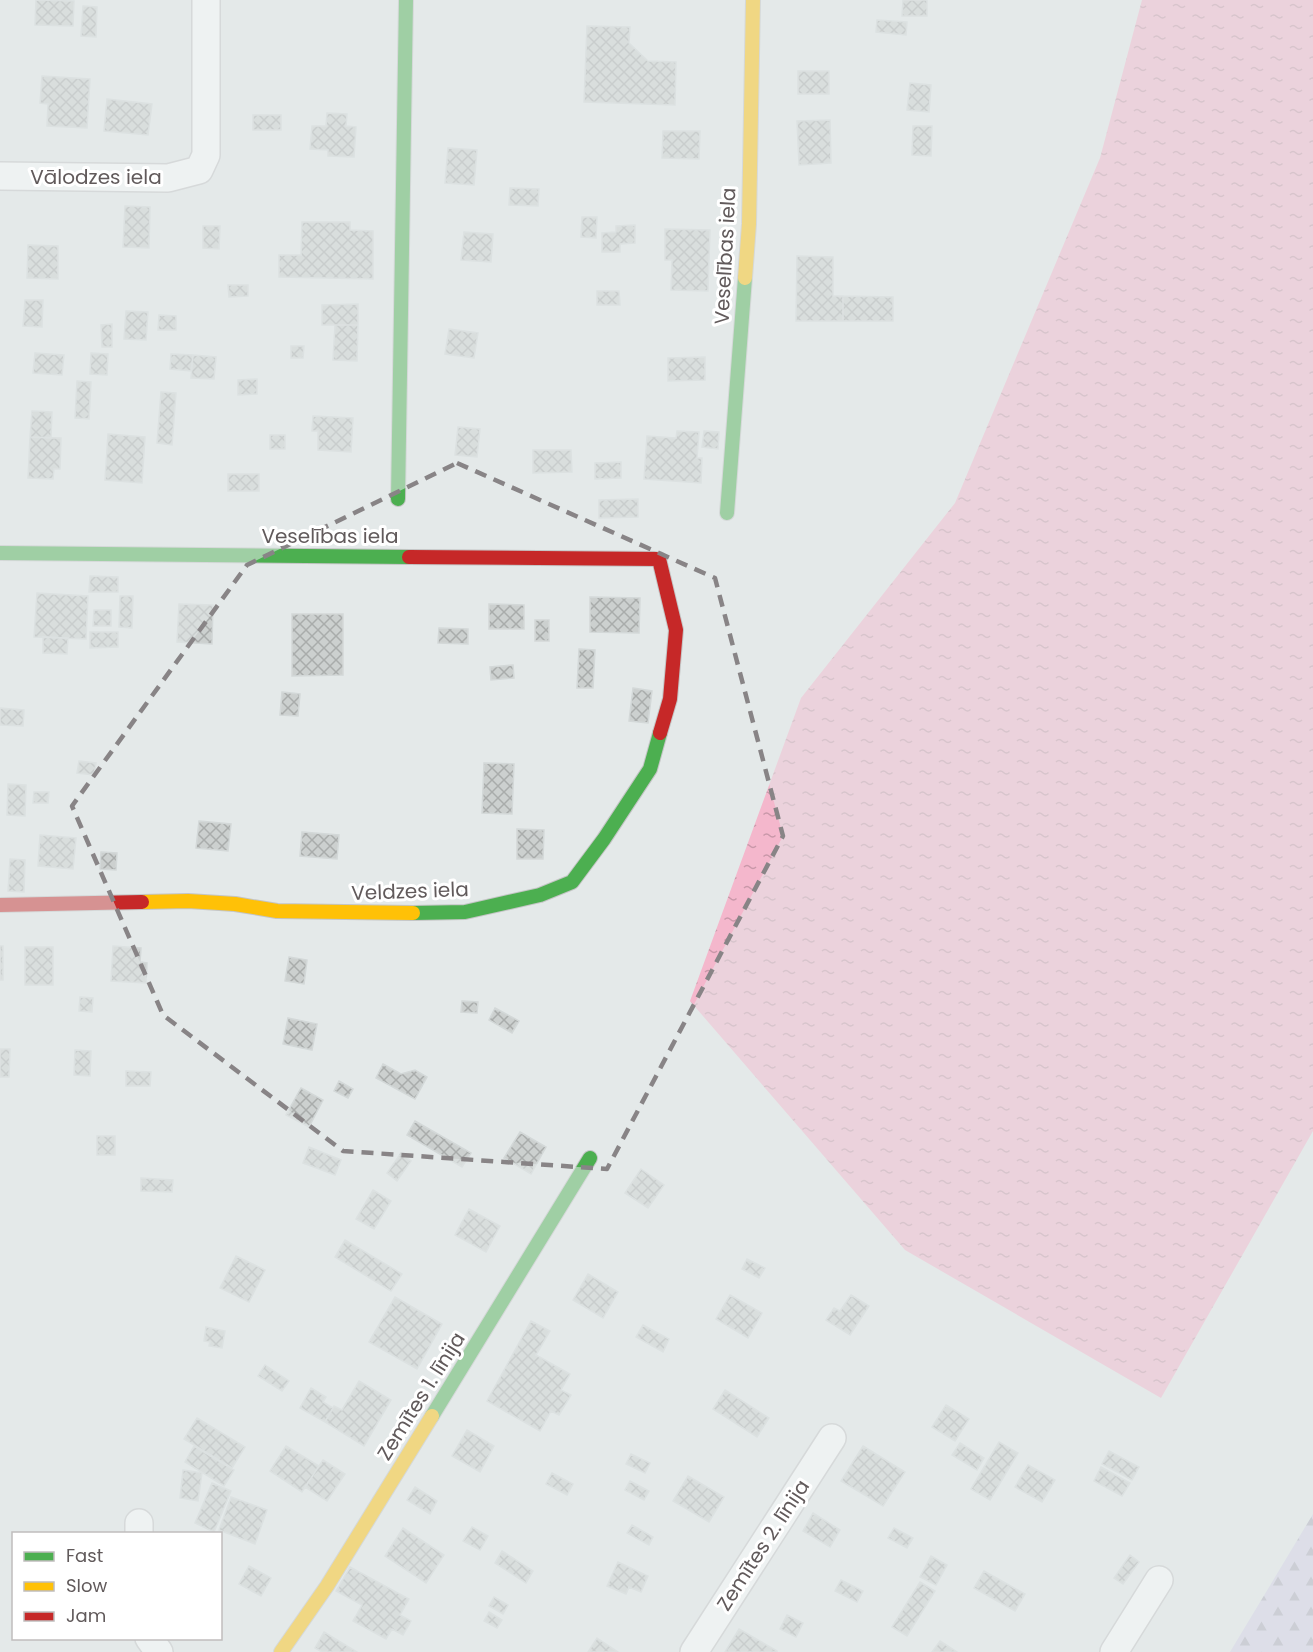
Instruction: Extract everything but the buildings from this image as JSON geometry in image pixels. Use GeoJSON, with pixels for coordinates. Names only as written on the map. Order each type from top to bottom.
{"type":"FeatureCollection","features":[{"type":"Feature","properties":{"kind":"street","name":"Vālodzes iela"},"geometry":{"type":"LineString","coordinates":[[0,176],[168,178],[199,170],[206,155],[206,0]]}},
{"type":"Feature","properties":{"kind":"street","name":"Veselības iela"},"geometry":{"type":"LineString","coordinates":[[398,499],[406,0]]}},
{"type":"Feature","properties":{"kind":"street","name":"Veselības iela"},"geometry":{"type":"LineString","coordinates":[[727,513],[748,224],[753,0]]}},
{"type":"Feature","properties":{"kind":"street","name":"Veselības iela"},"geometry":{"type":"LineString","coordinates":[[0,553],[659,559]]}},
{"type":"Feature","properties":{"kind":"street","name":"Veldzes iela"},"geometry":{"type":"LineString","coordinates":[[0,905],[188,901],[235,904],[277,911],[388,914],[465,912],[540,895],[572,882],[604,839],[650,769],[670,699],[676,630],[659,559]]}},
{"type":"Feature","properties":{"kind":"street","name":"Zemītes 1. līnija"},"geometry":{"type":"LineString","coordinates":[[281,1652],[327,1586],[590,1158]]}},
{"type":"Feature","properties":{"kind":"street","name":"Zemītes 2. līnija"},"geometry":{"type":"LineString","coordinates":[[694,1652],[832,1438]]}},
{"type":"Feature","properties":{"kind":"street"},"geometry":{"type":"LineString","coordinates":[[1114,1652],[1159,1580]]}},
{"type":"Feature","properties":{"kind":"highlighted area"},"geometry":{"type":"Polygon","coordinates":[[[457,463],[715,578],[783,836],[607,1169],[343,1151],[163,1015],[72,806],[247,565],[457,463]]]}},
{"type":"Feature","properties":{"kind":"green space"},"geometry":{"type":"Polygon","coordinates":[[[1313,1514],[1313,1652],[1230,1652],[1313,1514]]]}},
{"type":"Feature","properties":{"kind":"water"},"geometry":{"type":"Polygon","coordinates":[[[1142,0],[1313,0],[1313,1131],[1161,1398],[905,1250],[690,1001],[801,698],[955,503],[1100,158],[1142,0]]]}},
{"type":"Feature","properties":{"kind":"traffic: fast"},"geometry":{"type":"LineString","coordinates":[[398,499],[406,0]]}},
{"type":"Feature","properties":{"kind":"traffic: fast"},"geometry":{"type":"LineString","coordinates":[[727,513],[745,278]]}},
{"type":"Feature","properties":{"kind":"traffic: fast"},"geometry":{"type":"LineString","coordinates":[[0,553],[409,557]]}},
{"type":"Feature","properties":{"kind":"traffic: fast"},"geometry":{"type":"LineString","coordinates":[[413,913],[465,912],[540,895],[572,882],[604,839],[650,769],[660,733]]}},
{"type":"Feature","properties":{"kind":"traffic: fast"},"geometry":{"type":"LineString","coordinates":[[432,1416],[590,1158]]}},
{"type":"Feature","properties":{"kind":"traffic: slow"},"geometry":{"type":"LineString","coordinates":[[745,278],[749,224],[753,0]]}},
{"type":"Feature","properties":{"kind":"traffic: slow"},"geometry":{"type":"LineString","coordinates":[[142,902],[188,901],[235,904],[277,911],[413,913]]}},
{"type":"Feature","properties":{"kind":"traffic: slow"},"geometry":{"type":"LineString","coordinates":[[281,1652],[327,1586],[432,1416]]}},
{"type":"Feature","properties":{"kind":"traffic: jam"},"geometry":{"type":"LineString","coordinates":[[409,557],[659,559],[676,630],[670,699],[660,733]]}},
{"type":"Feature","properties":{"kind":"traffic: jam"},"geometry":{"type":"LineString","coordinates":[[0,905],[142,902]]}}]}
